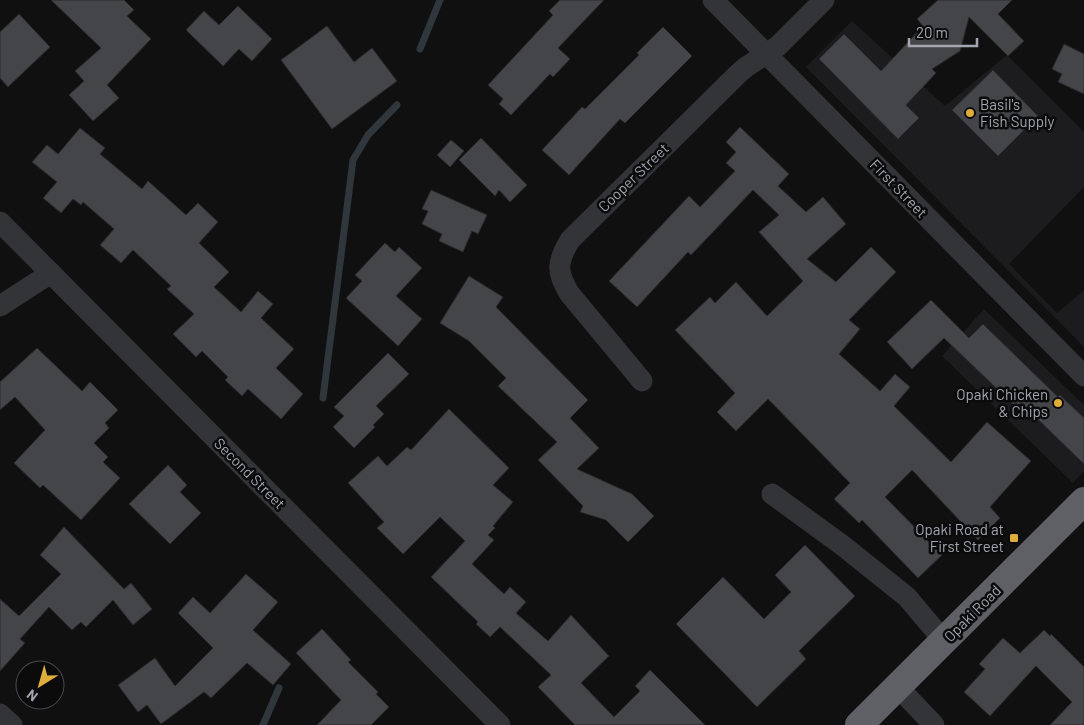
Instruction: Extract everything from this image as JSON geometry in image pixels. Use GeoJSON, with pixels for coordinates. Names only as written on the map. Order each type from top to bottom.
{"type":"FeatureCollection","features":[{"type":"Feature","properties":{"kind":"highway","name":"Opaki Road"},"geometry":{"type":"LineString","coordinates":[[859,725],[1084,501]]}},
{"type":"Feature","properties":{"kind":"street","name":"First Street"},"geometry":{"type":"LineString","coordinates":[[713,0],[1084,376]]}},
{"type":"Feature","properties":{"kind":"street","name":"Cooper Street"},"geometry":{"type":"LineString","coordinates":[[642,381],[569,293],[560,278],[562,253],[570,240],[732,80],[746,67],[778,46],[824,0]]}},
{"type":"Feature","properties":{"kind":"street","name":"Second Street"},"geometry":{"type":"LineString","coordinates":[[0,222],[500,725]]}},
{"type":"Feature","properties":{"kind":"street"},"geometry":{"type":"LineString","coordinates":[[0,306],[52,273]]}},
{"type":"Feature","properties":{"kind":"street"},"geometry":{"type":"LineString","coordinates":[[772,494],[842,545],[907,597],[944,641]]}},
{"type":"Feature","properties":{"kind":"street"},"geometry":{"type":"LineString","coordinates":[[897,686],[934,725]]}},
{"type":"Feature","properties":{"kind":"shaded area"},"geometry":{"type":"Polygon","coordinates":[[[852,21],[945,106],[1007,55],[1084,132],[1084,187],[1009,264],[1057,313],[1084,290],[1084,347],[806,67],[852,21]]]}},
{"type":"Feature","properties":{"kind":"shaded area"},"geometry":{"type":"Polygon","coordinates":[[[984,309],[1084,405],[1084,471],[1073,483],[942,356],[984,309]]]}},
{"type":"Feature","properties":{"kind":"building"},"geometry":{"type":"Polygon","coordinates":[[[51,0],[124,0],[134,10],[127,16],[151,39],[107,85],[119,98],[93,121],[69,95],[84,81],[75,71],[101,48],[51,0]]]}},
{"type":"Feature","properties":{"kind":"building"},"geometry":{"type":"Polygon","coordinates":[[[560,0],[604,0],[558,48],[570,59],[553,77],[550,74],[511,115],[499,104],[503,99],[488,85],[553,15],[549,11],[560,0]]]}},
{"type":"Feature","properties":{"kind":"building"},"geometry":{"type":"Polygon","coordinates":[[[938,0],[1012,0],[998,14],[1024,41],[1008,56],[969,17],[960,51],[932,69],[936,73],[906,105],[919,118],[898,139],[819,59],[844,34],[881,71],[923,26],[917,19],[938,0]]]}},
{"type":"Feature","properties":{"kind":"building"},"geometry":{"type":"Polygon","coordinates":[[[238,6],[272,39],[252,61],[239,49],[223,66],[186,30],[204,11],[219,25],[238,6]]]}},
{"type":"Feature","properties":{"kind":"building"},"geometry":{"type":"Polygon","coordinates":[[[19,14],[50,47],[8,87],[0,78],[0,32],[19,14]]]}},
{"type":"Feature","properties":{"kind":"building"},"geometry":{"type":"Polygon","coordinates":[[[327,26],[354,62],[372,48],[397,81],[332,129],[281,60],[327,26]]]}},
{"type":"Feature","properties":{"kind":"building"},"geometry":{"type":"Polygon","coordinates":[[[663,27],[692,56],[625,123],[620,119],[569,175],[542,150],[582,107],[585,109],[639,55],[637,53],[663,27]]]}},
{"type":"Feature","properties":{"kind":"building"},"geometry":{"type":"Polygon","coordinates":[[[1064,44],[1084,54],[1084,94],[1058,82],[1062,74],[1052,69],[1064,44]]]}},
{"type":"Feature","properties":{"kind":"building"},"geometry":{"type":"Polygon","coordinates":[[[993,70],[1038,116],[998,156],[952,110],[993,70]]]}},
{"type":"Feature","properties":{"kind":"building"},"geometry":{"type":"Polygon","coordinates":[[[740,127],[789,174],[778,186],[806,212],[823,197],[846,224],[807,259],[836,282],[871,247],[896,272],[849,320],[860,329],[839,354],[880,391],[895,374],[910,387],[894,406],[951,462],[987,422],[1031,461],[990,507],[1000,518],[978,540],[912,470],[885,497],[942,555],[918,578],[862,520],[859,523],[834,499],[850,483],[768,399],[736,431],[717,412],[735,393],[675,330],[710,297],[715,303],[736,282],[767,316],[803,281],[759,232],[779,215],[753,190],[691,255],[688,252],[637,307],[609,281],[689,196],[700,207],[735,171],[726,163],[736,152],[726,142],[740,127]]]}},
{"type":"Feature","properties":{"kind":"building"},"geometry":{"type":"Polygon","coordinates":[[[80,128],[105,148],[100,154],[142,189],[148,181],[186,215],[198,203],[218,222],[199,243],[229,272],[214,287],[241,312],[258,291],[273,304],[261,318],[294,349],[276,368],[303,394],[281,419],[248,389],[242,396],[225,380],[228,377],[202,351],[196,357],[173,334],[194,314],[167,289],[171,286],[133,250],[121,263],[100,245],[114,229],[83,202],[81,205],[73,199],[61,213],[43,198],[57,182],[32,162],[47,145],[58,154],[80,128]]]}},
{"type":"Feature","properties":{"kind":"building"},"geometry":{"type":"Polygon","coordinates":[[[481,138],[527,185],[510,202],[499,190],[495,196],[459,160],[481,138]]]}},
{"type":"Feature","properties":{"kind":"building"},"geometry":{"type":"Polygon","coordinates":[[[451,140],[464,151],[450,167],[437,155],[451,140]]]}},
{"type":"Feature","properties":{"kind":"building"},"geometry":{"type":"Polygon","coordinates":[[[431,190],[487,215],[478,234],[472,231],[463,252],[439,241],[442,234],[422,224],[428,211],[422,209],[431,190]]]}},
{"type":"Feature","properties":{"kind":"building"},"geometry":{"type":"Polygon","coordinates":[[[385,243],[395,252],[399,247],[422,268],[396,296],[422,319],[398,346],[346,298],[362,281],[355,275],[385,243]]]}},
{"type":"Feature","properties":{"kind":"building"},"geometry":{"type":"Polygon","coordinates":[[[469,276],[503,297],[496,307],[588,400],[570,418],[599,448],[577,469],[632,494],[654,516],[628,542],[606,520],[580,512],[583,506],[538,460],[557,442],[498,386],[506,378],[469,341],[440,323],[469,276]]]}},
{"type":"Feature","properties":{"kind":"building"},"geometry":{"type":"Polygon","coordinates":[[[931,300],[969,338],[983,324],[1058,397],[1060,395],[1084,418],[1084,464],[1021,403],[1017,408],[944,338],[912,369],[887,342],[931,300]]]}},
{"type":"Feature","properties":{"kind":"building"},"geometry":{"type":"Polygon","coordinates":[[[37,348],[82,391],[90,382],[118,410],[105,423],[109,428],[94,443],[108,457],[103,462],[120,478],[81,520],[43,485],[40,488],[14,463],[45,430],[15,397],[0,410],[0,382],[37,348]]]}},
{"type":"Feature","properties":{"kind":"building"},"geometry":{"type":"Polygon","coordinates":[[[388,353],[409,374],[376,406],[384,414],[373,425],[375,427],[354,448],[333,427],[344,416],[334,407],[388,353]]]}},
{"type":"Feature","properties":{"kind":"building"},"geometry":{"type":"Polygon","coordinates":[[[449,409],[509,468],[493,485],[513,502],[488,535],[494,540],[472,564],[504,594],[510,587],[526,602],[516,613],[548,641],[571,615],[609,656],[581,683],[614,717],[640,691],[635,686],[650,670],[705,725],[575,725],[538,687],[551,675],[500,627],[490,637],[476,624],[478,622],[431,577],[465,541],[440,517],[403,554],[377,528],[384,522],[348,483],[378,456],[387,466],[407,447],[411,450],[449,409]]]}},
{"type":"Feature","properties":{"kind":"building"},"geometry":{"type":"Polygon","coordinates":[[[168,465],[187,485],[180,492],[201,513],[170,544],[129,504],[168,465]]]}},
{"type":"Feature","properties":{"kind":"building"},"geometry":{"type":"Polygon","coordinates":[[[64,527],[124,589],[131,583],[152,609],[133,625],[113,600],[86,627],[81,622],[72,630],[49,607],[20,639],[25,643],[0,671],[0,599],[19,616],[61,574],[40,555],[64,527]]]}},
{"type":"Feature","properties":{"kind":"building"},"geometry":{"type":"Polygon","coordinates":[[[805,545],[855,596],[799,651],[806,659],[757,707],[676,624],[723,577],[764,619],[791,592],[775,575],[805,545]]]}},
{"type":"Feature","properties":{"kind":"building"},"geometry":{"type":"Polygon","coordinates":[[[246,574],[278,602],[253,630],[291,664],[273,685],[247,663],[211,698],[204,692],[161,724],[147,705],[138,712],[118,685],[155,658],[175,686],[213,648],[178,613],[193,597],[210,613],[246,574]]]}},
{"type":"Feature","properties":{"kind":"building"},"geometry":{"type":"Polygon","coordinates":[[[322,629],[351,660],[348,662],[378,692],[376,694],[389,707],[371,725],[317,725],[341,700],[296,653],[322,629]]]}},
{"type":"Feature","properties":{"kind":"building"},"geometry":{"type":"Polygon","coordinates":[[[1044,630],[1050,636],[1051,634],[1084,667],[1084,725],[1050,725],[1072,702],[1036,666],[990,716],[964,692],[985,669],[979,664],[1003,638],[1020,653],[1044,630]]]}},
{"type":"Feature","properties":{"kind":"waterway"},"geometry":{"type":"LineString","coordinates":[[420,49],[440,0]]}},
{"type":"Feature","properties":{"kind":"waterway"},"geometry":{"type":"LineString","coordinates":[[323,398],[353,160],[368,135],[397,105]]}},
{"type":"Feature","properties":{"kind":"waterway"},"geometry":{"type":"LineString","coordinates":[[263,725],[279,688]]}},
{"type":"Feature","properties":{"kind":"place","name":"Basil's Fish Supply"},"geometry":{"type":"Point","coordinates":[970,113]}},
{"type":"Feature","properties":{"kind":"place","name":"Opaki Chicken & Chips"},"geometry":{"type":"Point","coordinates":[1058,403]}},
{"type":"Feature","properties":{"kind":"place","name":"Opaki Road at First Street"},"geometry":{"type":"Point","coordinates":[1014,538]}}]}
